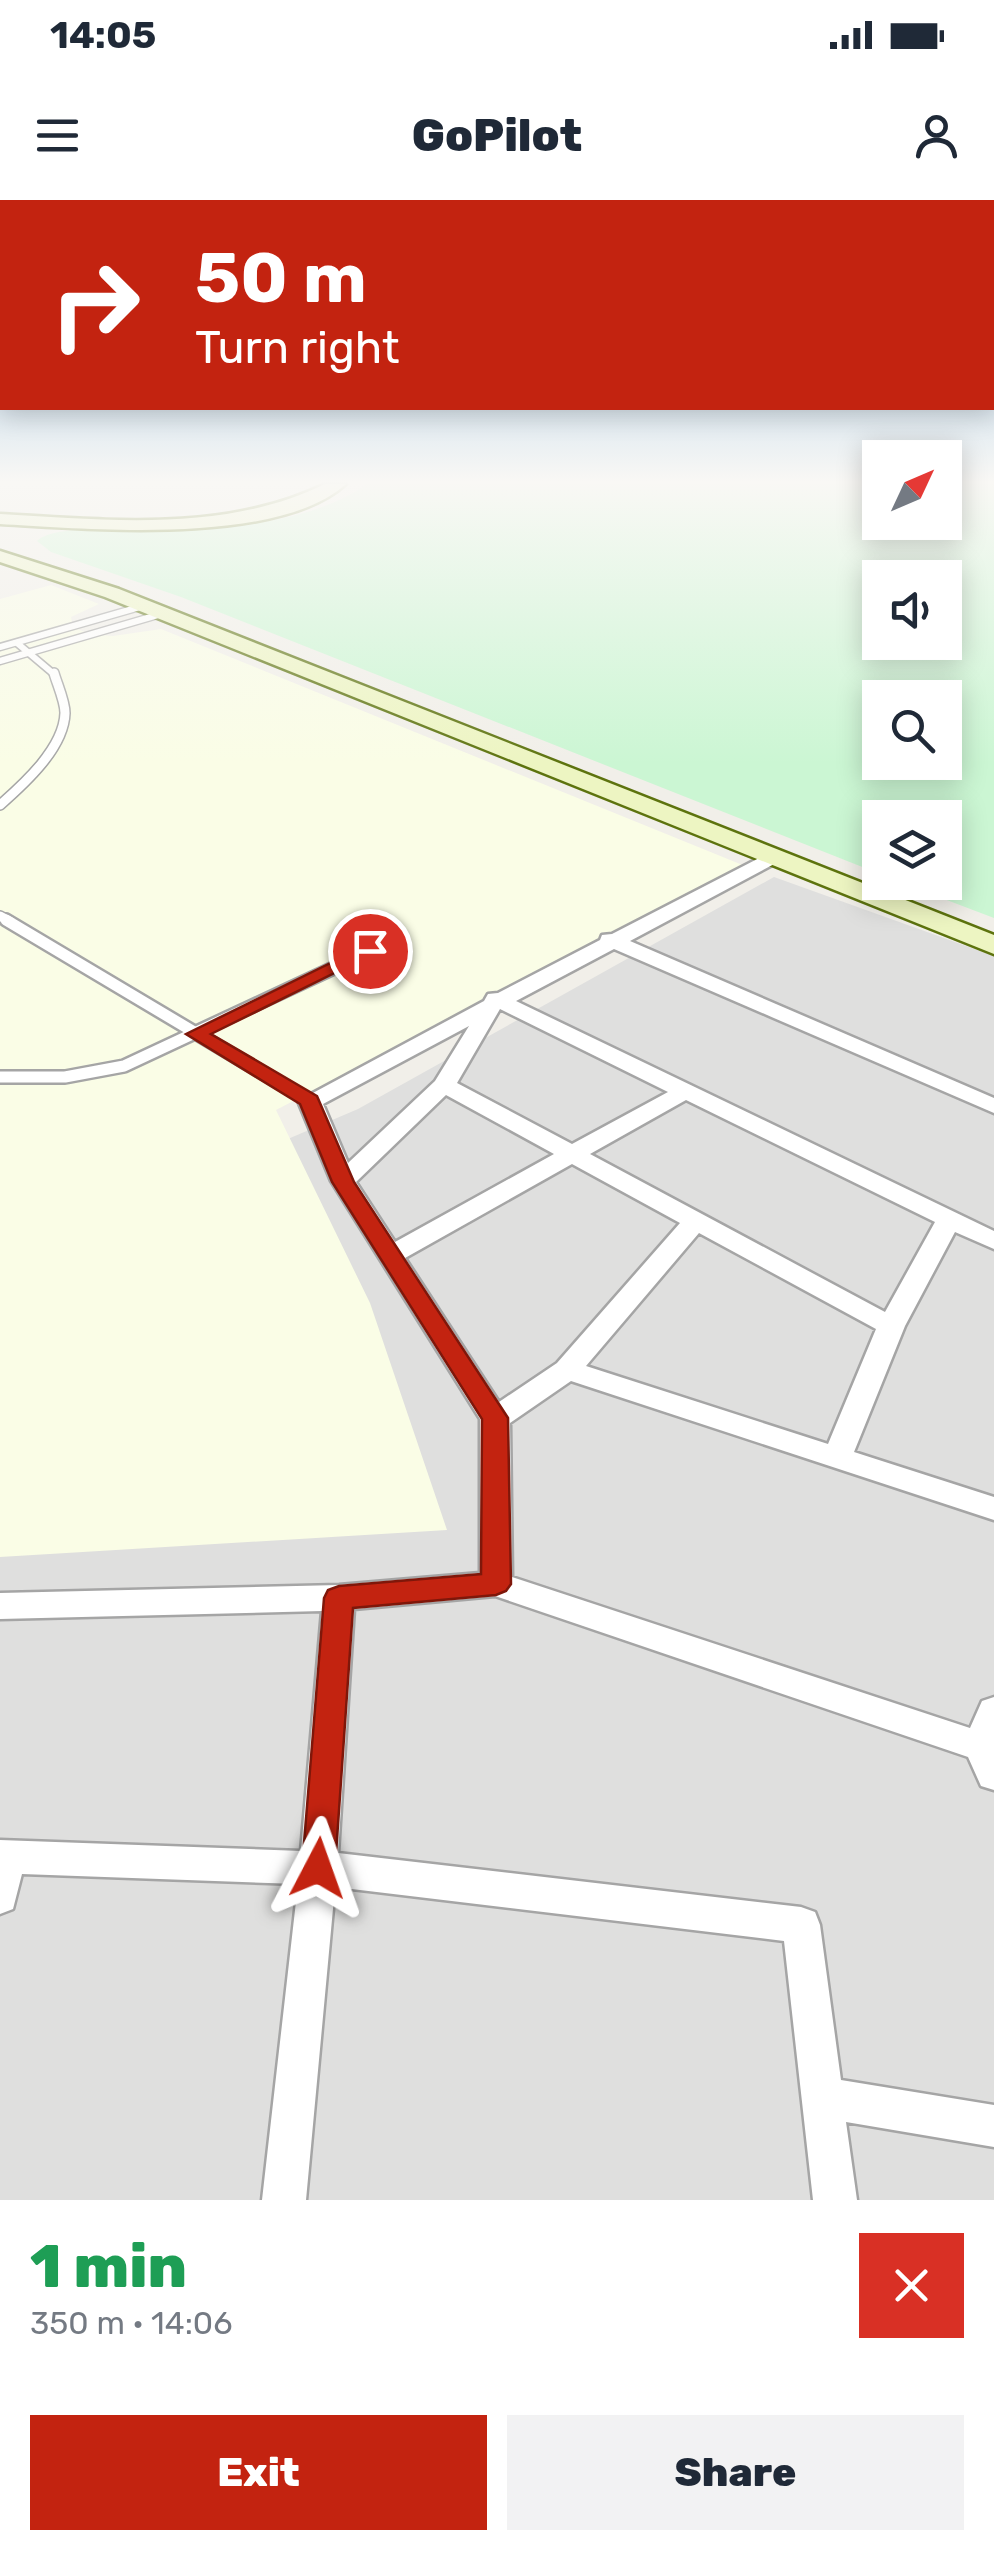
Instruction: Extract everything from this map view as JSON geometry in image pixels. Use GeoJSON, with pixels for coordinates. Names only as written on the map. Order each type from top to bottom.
{"type":"FeatureCollection","features":[{"type":"Feature","properties":{"kind":"main road"},"geometry":{"type":"LineString","coordinates":[[72,577],[994,946]]}},
{"type":"Feature","properties":{"kind":"main road"},"geometry":{"type":"LineString","coordinates":[[77,577],[994,932]]}},
{"type":"Feature","properties":{"kind":"street"},"geometry":{"type":"LineString","coordinates":[[496,1584],[495,1418],[393,1254],[343,1182],[310,1101],[496,999],[769,859]]}},
{"type":"Feature","properties":{"kind":"street"},"geometry":{"type":"LineString","coordinates":[[610,939],[994,1106]]}},
{"type":"Feature","properties":{"kind":"street"},"geometry":{"type":"LineString","coordinates":[[343,1182],[444,1086],[496,999]]}},
{"type":"Feature","properties":{"kind":"street"},"geometry":{"type":"LineString","coordinates":[[496,999],[994,1241]]}},
{"type":"Feature","properties":{"kind":"street"},"geometry":{"type":"LineString","coordinates":[[444,1086],[577,1154],[891,1326]]}},
{"type":"Feature","properties":{"kind":"street"},"geometry":{"type":"LineString","coordinates":[[393,1254],[686,1092]]}},
{"type":"Feature","properties":{"kind":"street"},"geometry":{"type":"LineString","coordinates":[[495,1418],[568,1370],[697,1219]]}},
{"type":"Feature","properties":{"kind":"street"},"geometry":{"type":"LineString","coordinates":[[837,1457],[891,1326],[950,1220]]}},
{"type":"Feature","properties":{"kind":"street"},"geometry":{"type":"LineString","coordinates":[[568,1370],[994,1509]]}},
{"type":"Feature","properties":{"kind":"street"},"geometry":{"type":"LineString","coordinates":[[0,1606],[339,1598],[496,1584],[990,1757],[994,1711]]}},
{"type":"Feature","properties":{"kind":"street"},"geometry":{"type":"LineString","coordinates":[[284,2200],[318,1868],[339,1598]]}},
{"type":"Feature","properties":{"kind":"street"},"geometry":{"type":"LineString","coordinates":[[0,1897],[3,1857],[318,1868],[801,1924],[835,2200]]}},
{"type":"Feature","properties":{"kind":"street"},"geometry":{"type":"LineString","coordinates":[[825,2098],[994,2126]]}},
{"type":"Feature","properties":{"kind":"lane"},"geometry":{"type":"LineString","coordinates":[[0,648],[152,610]]}},
{"type":"Feature","properties":{"kind":"lane"},"geometry":{"type":"LineString","coordinates":[[0,661],[152,610]]}},
{"type":"Feature","properties":{"kind":"lane"},"geometry":{"type":"LineString","coordinates":[[0,805],[27,783],[42,764],[65,713],[54,672],[33,651],[16,643]]}},
{"type":"Feature","properties":{"kind":"lane"},"geometry":{"type":"LineString","coordinates":[[0,916],[310,1101]]}},
{"type":"Feature","properties":{"kind":"lane"},"geometry":{"type":"LineString","coordinates":[[0,1077],[94,1073],[124,1066],[370,951]]}},
{"type":"Feature","properties":{"kind":"shaded area"},"geometry":{"type":"Polygon","coordinates":[[[51,585],[99,604],[71,617],[73,627],[89,634],[113,636],[161,629],[745,866],[276,1110],[370,1303],[447,1530],[0,1557],[0,599],[51,585]]]}},
{"type":"Feature","properties":{"kind":"shaded area"},"geometry":{"type":"Polygon","coordinates":[[[774,877],[994,956],[994,2200],[0,2200],[0,1262],[358,1109],[774,877]]]}},
{"type":"Feature","properties":{"kind":"green space"},"geometry":{"type":"Polygon","coordinates":[[[124,577],[862,577],[862,660],[962,660],[962,577],[994,577],[994,918],[947,900],[962,900],[962,800],[862,800],[862,867],[124,577]]]}},
{"type":"Feature","properties":{"kind":"route"},"geometry":{"type":"LineString","coordinates":[[318,1868],[339,1598],[496,1584],[495,1418],[393,1254],[343,1182],[310,1101],[196,1034],[370,951]]}}]}
